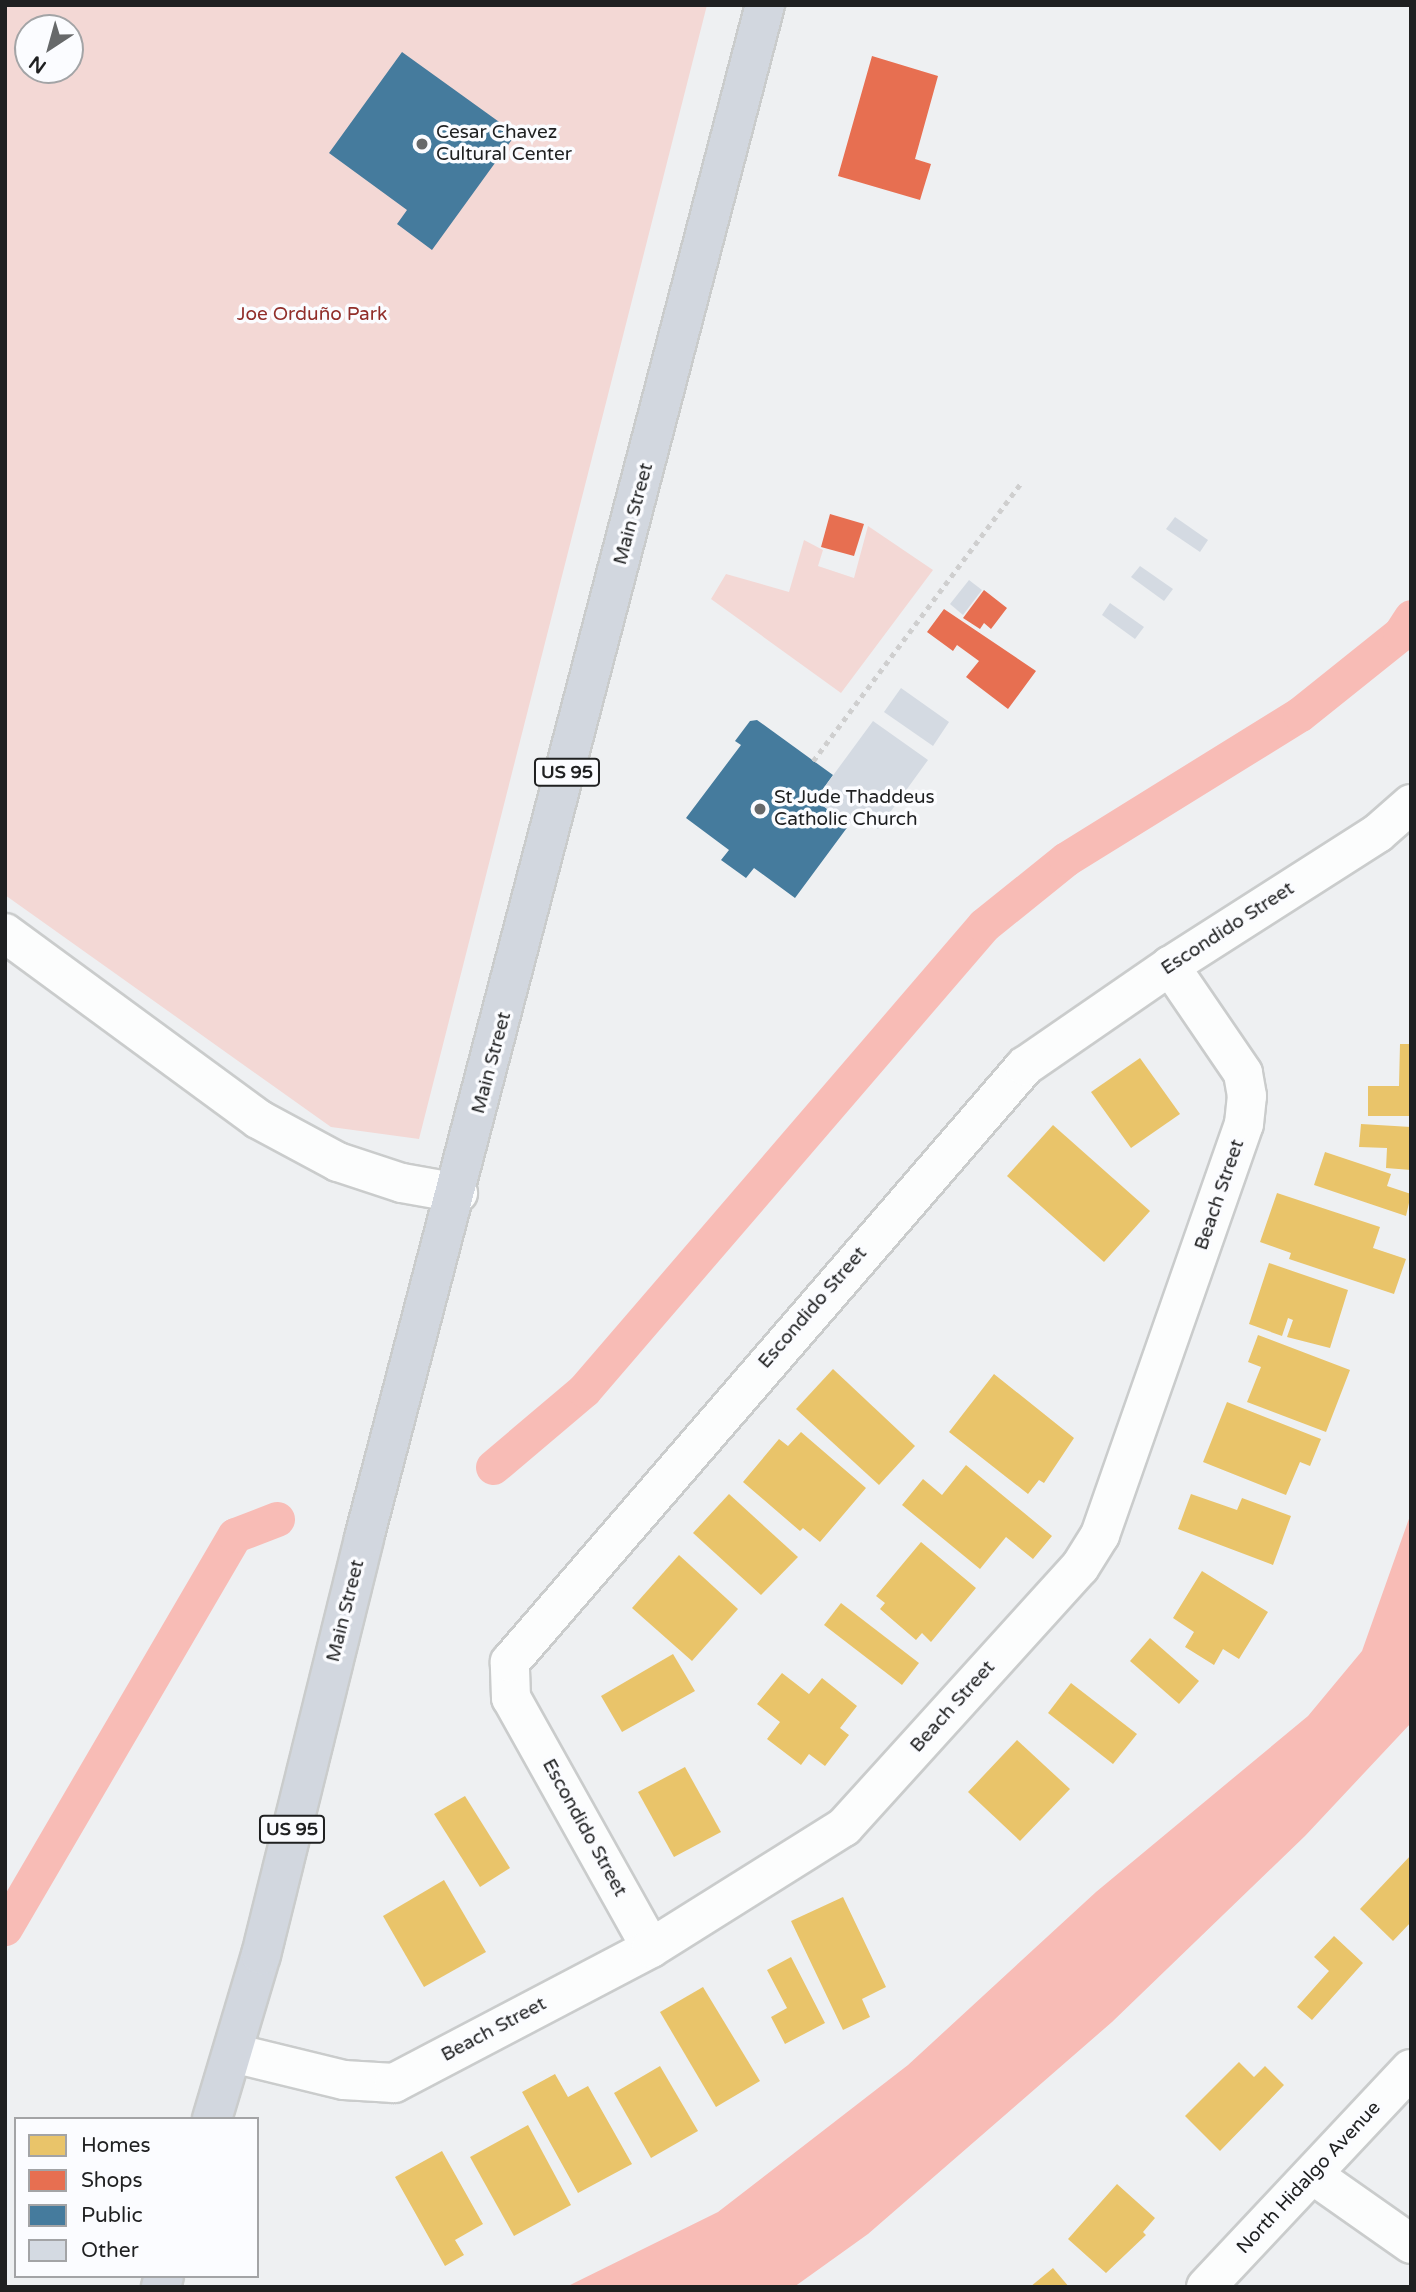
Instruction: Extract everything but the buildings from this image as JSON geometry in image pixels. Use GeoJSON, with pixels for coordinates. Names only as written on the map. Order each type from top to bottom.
{"type":"FeatureCollection","features":[{"type":"Feature","properties":{"kind":"highway","name":"Main Street"},"geometry":{"type":"LineString","coordinates":[[213,2117],[233,2053],[458,1193],[765,5]]}},
{"type":"Feature","properties":{"kind":"street","name":"Escondido Street"},"geometry":{"type":"LineString","coordinates":[[651,1948],[511,1698],[510,1662],[1026,1066],[1170,966],[1378,832],[1411,804]]}},
{"type":"Feature","properties":{"kind":"street"},"geometry":{"type":"LineString","coordinates":[[5,933],[258,1119],[338,1162],[402,1183],[458,1193]]}},
{"type":"Feature","properties":{"kind":"street","name":"Beach Street"},"geometry":{"type":"LineString","coordinates":[[233,2053],[344,2080],[394,2083],[651,1948],[844,1827],[1080,1567],[1100,1535],[1244,1124],[1247,1096],[1243,1073],[1170,966]]}},
{"type":"Feature","properties":{"kind":"street","name":"North Hidalgo Avenue"},"geometry":{"type":"LineString","coordinates":[[1206,2287],[1411,2070]]}},
{"type":"Feature","properties":{"kind":"street"},"geometry":{"type":"LineString","coordinates":[[1313,2175],[1411,2245]]}},
{"type":"Feature","properties":{"kind":"path"},"geometry":{"type":"LineString","coordinates":[[813,761],[1021,483]]}},
{"type":"Feature","properties":{"kind":"green space","name":"Joe Orduño Park"},"geometry":{"type":"Polygon","coordinates":[[[5,5],[707,5],[419,1139],[331,1127],[5,895],[5,5]]]}},
{"type":"Feature","properties":{"kind":"green space"},"geometry":{"type":"Polygon","coordinates":[[[868,526],[933,570],[841,693],[711,599],[726,574],[789,592],[804,540],[823,550],[818,566],[854,578],[868,526]]]}},
{"type":"Feature","properties":{"kind":"shaded area"},"geometry":{"type":"Polygon","coordinates":[[[1411,1513],[1411,1723],[1305,1836],[1112,2022],[868,2234],[794,2287],[566,2287],[718,2212],[908,2065],[1096,1892],[1308,1716],[1362,1651],[1411,1513]]]}},
{"type":"Feature","properties":{"kind":"waterway"},"geometry":{"type":"LineString","coordinates":[[493,1467],[584,1390],[984,925],[1066,859],[1300,714],[1400,634],[1411,617]]}},
{"type":"Feature","properties":{"kind":"waterway"},"geometry":{"type":"LineString","coordinates":[[5,1928],[235,1535],[277,1519]]}},
{"type":"Feature","properties":{"kind":"place","name":"Cesar Chavez Cultural Center"},"geometry":{"type":"Point","coordinates":[422,144]}},
{"type":"Feature","properties":{"kind":"place","name":"St Jude Thaddeus Catholic Church"},"geometry":{"type":"Point","coordinates":[760,809]}}]}
